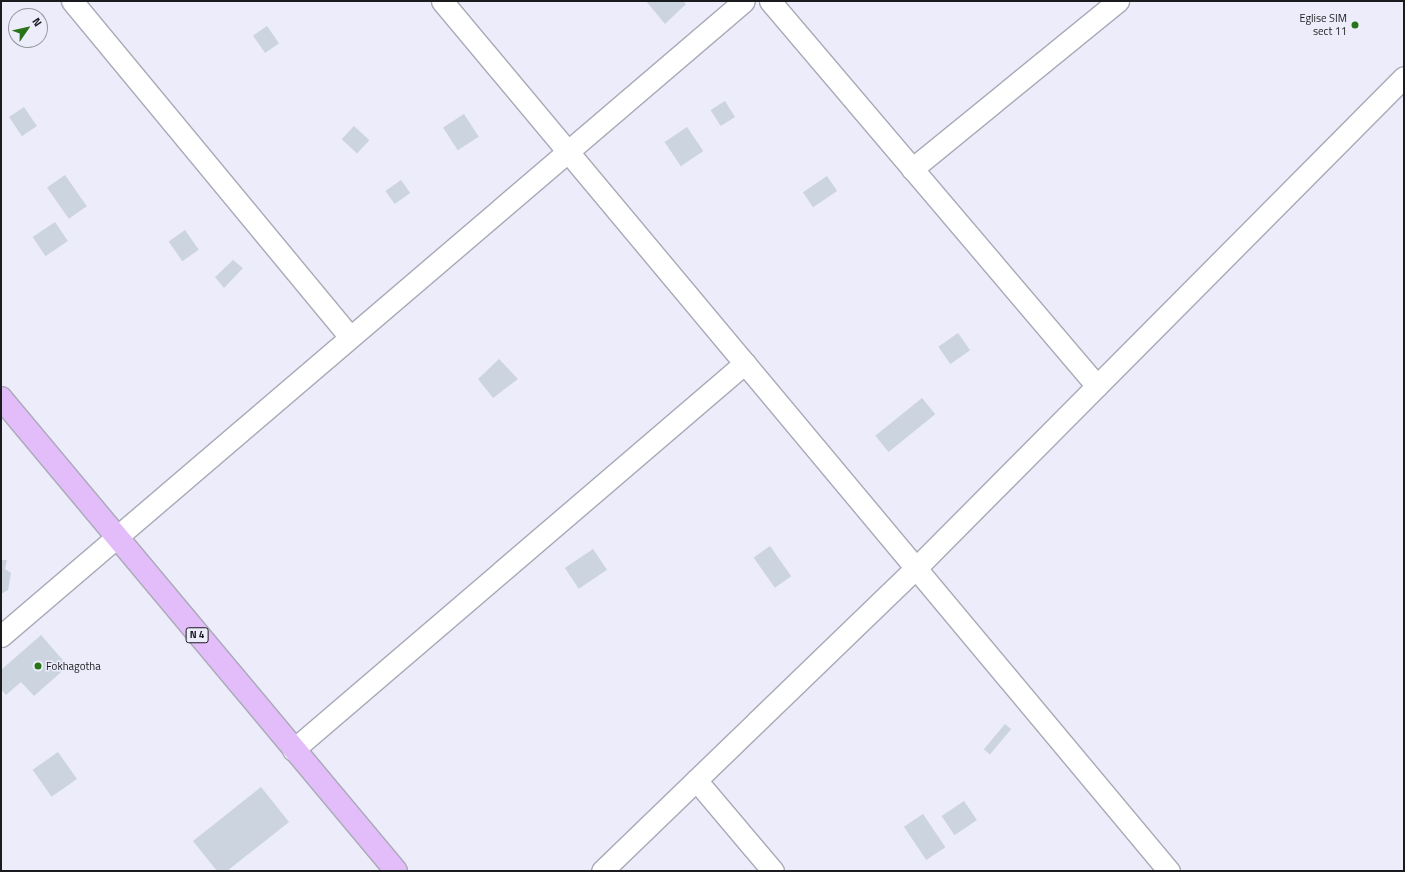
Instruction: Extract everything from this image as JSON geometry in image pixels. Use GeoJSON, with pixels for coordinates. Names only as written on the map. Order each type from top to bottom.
{"type":"FeatureCollection","features":[{"type":"Feature","properties":{"kind":"highway","name":"N 4"},"geometry":{"type":"LineString","coordinates":[[1,398],[293,750],[313,769],[396,871]]}},
{"type":"Feature","properties":{"kind":"street"},"geometry":{"type":"LineString","coordinates":[[72,1],[350,337]]}},
{"type":"Feature","properties":{"kind":"street"},"geometry":{"type":"LineString","coordinates":[[442,1],[1169,871]]}},
{"type":"Feature","properties":{"kind":"street"},"geometry":{"type":"LineString","coordinates":[[1,636],[744,1]]}},
{"type":"Feature","properties":{"kind":"street"},"geometry":{"type":"LineString","coordinates":[[770,1],[1097,386]]}},
{"type":"Feature","properties":{"kind":"street"},"geometry":{"type":"LineString","coordinates":[[912,169],[1118,1]]}},
{"type":"Feature","properties":{"kind":"street"},"geometry":{"type":"LineString","coordinates":[[602,871],[916,568],[1404,77]]}},
{"type":"Feature","properties":{"kind":"street"},"geometry":{"type":"LineString","coordinates":[[293,750],[745,363]]}},
{"type":"Feature","properties":{"kind":"street"},"geometry":{"type":"LineString","coordinates":[[696,780],[773,871]]}},
{"type":"Feature","properties":{"kind":"building"},"geometry":{"type":"Polygon","coordinates":[[[646,1],[683,1],[686,4],[665,24],[646,1]]]}},
{"type":"Feature","properties":{"kind":"building"},"geometry":{"type":"Polygon","coordinates":[[[267,26],[279,43],[265,53],[253,36],[267,26]]]}},
{"type":"Feature","properties":{"kind":"building"},"geometry":{"type":"Polygon","coordinates":[[[725,101],[735,117],[721,126],[711,110],[725,101]]]}},
{"type":"Feature","properties":{"kind":"building"},"geometry":{"type":"Polygon","coordinates":[[[24,107],[37,126],[22,136],[9,117],[24,107]]]}},
{"type":"Feature","properties":{"kind":"building"},"geometry":{"type":"Polygon","coordinates":[[[464,114],[479,137],[458,150],[443,128],[464,114]]]}},
{"type":"Feature","properties":{"kind":"building"},"geometry":{"type":"Polygon","coordinates":[[[354,126],[369,140],[357,153],[342,139],[354,126]]]}},
{"type":"Feature","properties":{"kind":"building"},"geometry":{"type":"Polygon","coordinates":[[[687,127],[703,151],[681,166],[665,142],[687,127]]]}},
{"type":"Feature","properties":{"kind":"building"},"geometry":{"type":"Polygon","coordinates":[[[65,175],[87,206],[69,219],[47,188],[65,175]]]}},
{"type":"Feature","properties":{"kind":"building"},"geometry":{"type":"Polygon","coordinates":[[[827,176],[837,191],[813,207],[803,192],[827,176]]]}},
{"type":"Feature","properties":{"kind":"building"},"geometry":{"type":"Polygon","coordinates":[[[401,180],[410,193],[395,204],[385,191],[401,180]]]}},
{"type":"Feature","properties":{"kind":"building"},"geometry":{"type":"Polygon","coordinates":[[[55,222],[68,241],[45,256],[33,237],[55,222]]]}},
{"type":"Feature","properties":{"kind":"building"},"geometry":{"type":"Polygon","coordinates":[[[185,230],[199,250],[182,261],[169,241],[185,230]]]}},
{"type":"Feature","properties":{"kind":"building"},"geometry":{"type":"Polygon","coordinates":[[[233,260],[243,268],[224,288],[215,277],[233,260]]]}},
{"type":"Feature","properties":{"kind":"building"},"geometry":{"type":"Polygon","coordinates":[[[958,333],[970,350],[950,364],[938,347],[958,333]]]}},
{"type":"Feature","properties":{"kind":"building"},"geometry":{"type":"Polygon","coordinates":[[[499,359],[518,379],[493,398],[478,379],[499,359]]]}},
{"type":"Feature","properties":{"kind":"building"},"geometry":{"type":"Polygon","coordinates":[[[922,398],[935,414],[889,452],[875,436],[922,398]]]}},
{"type":"Feature","properties":{"kind":"building"},"geometry":{"type":"Polygon","coordinates":[[[770,546],[791,576],[775,588],[754,557],[770,546]]]}},
{"type":"Feature","properties":{"kind":"building"},"geometry":{"type":"Polygon","coordinates":[[[593,549],[607,570],[579,589],[565,568],[593,549]]]}},
{"type":"Feature","properties":{"kind":"building"},"geometry":{"type":"Polygon","coordinates":[[[1,560],[7,560],[5,569],[11,573],[8,590],[1,594],[1,560]]]}},
{"type":"Feature","properties":{"kind":"building","name":"Fokhagotha"},"geometry":{"type":"Polygon","coordinates":[[[41,635],[68,666],[34,696],[21,682],[6,695],[1,689],[1,670],[41,635]]]}},
{"type":"Feature","properties":{"kind":"building"},"geometry":{"type":"Polygon","coordinates":[[[1005,724],[1011,729],[990,754],[984,749],[1005,724]]]}},
{"type":"Feature","properties":{"kind":"building"},"geometry":{"type":"Polygon","coordinates":[[[58,752],[77,779],[52,797],[33,770],[58,752]]]}},
{"type":"Feature","properties":{"kind":"building"},"geometry":{"type":"Polygon","coordinates":[[[261,787],[289,822],[227,871],[217,871],[193,841],[261,787]]]}},
{"type":"Feature","properties":{"kind":"building"},"geometry":{"type":"Polygon","coordinates":[[[964,801],[977,820],[954,835],[942,816],[964,801]]]}},
{"type":"Feature","properties":{"kind":"building"},"geometry":{"type":"Polygon","coordinates":[[[923,814],[945,847],[926,860],[904,827],[923,814]]]}},
{"type":"Feature","properties":{"kind":"place","name":"Eglise SIM sect 11"},"geometry":{"type":"Point","coordinates":[1355,25]}},
{"type":"Feature","properties":{"kind":"place","name":"Fokhagotha"},"geometry":{"type":"Point","coordinates":[38,666]}}]}
